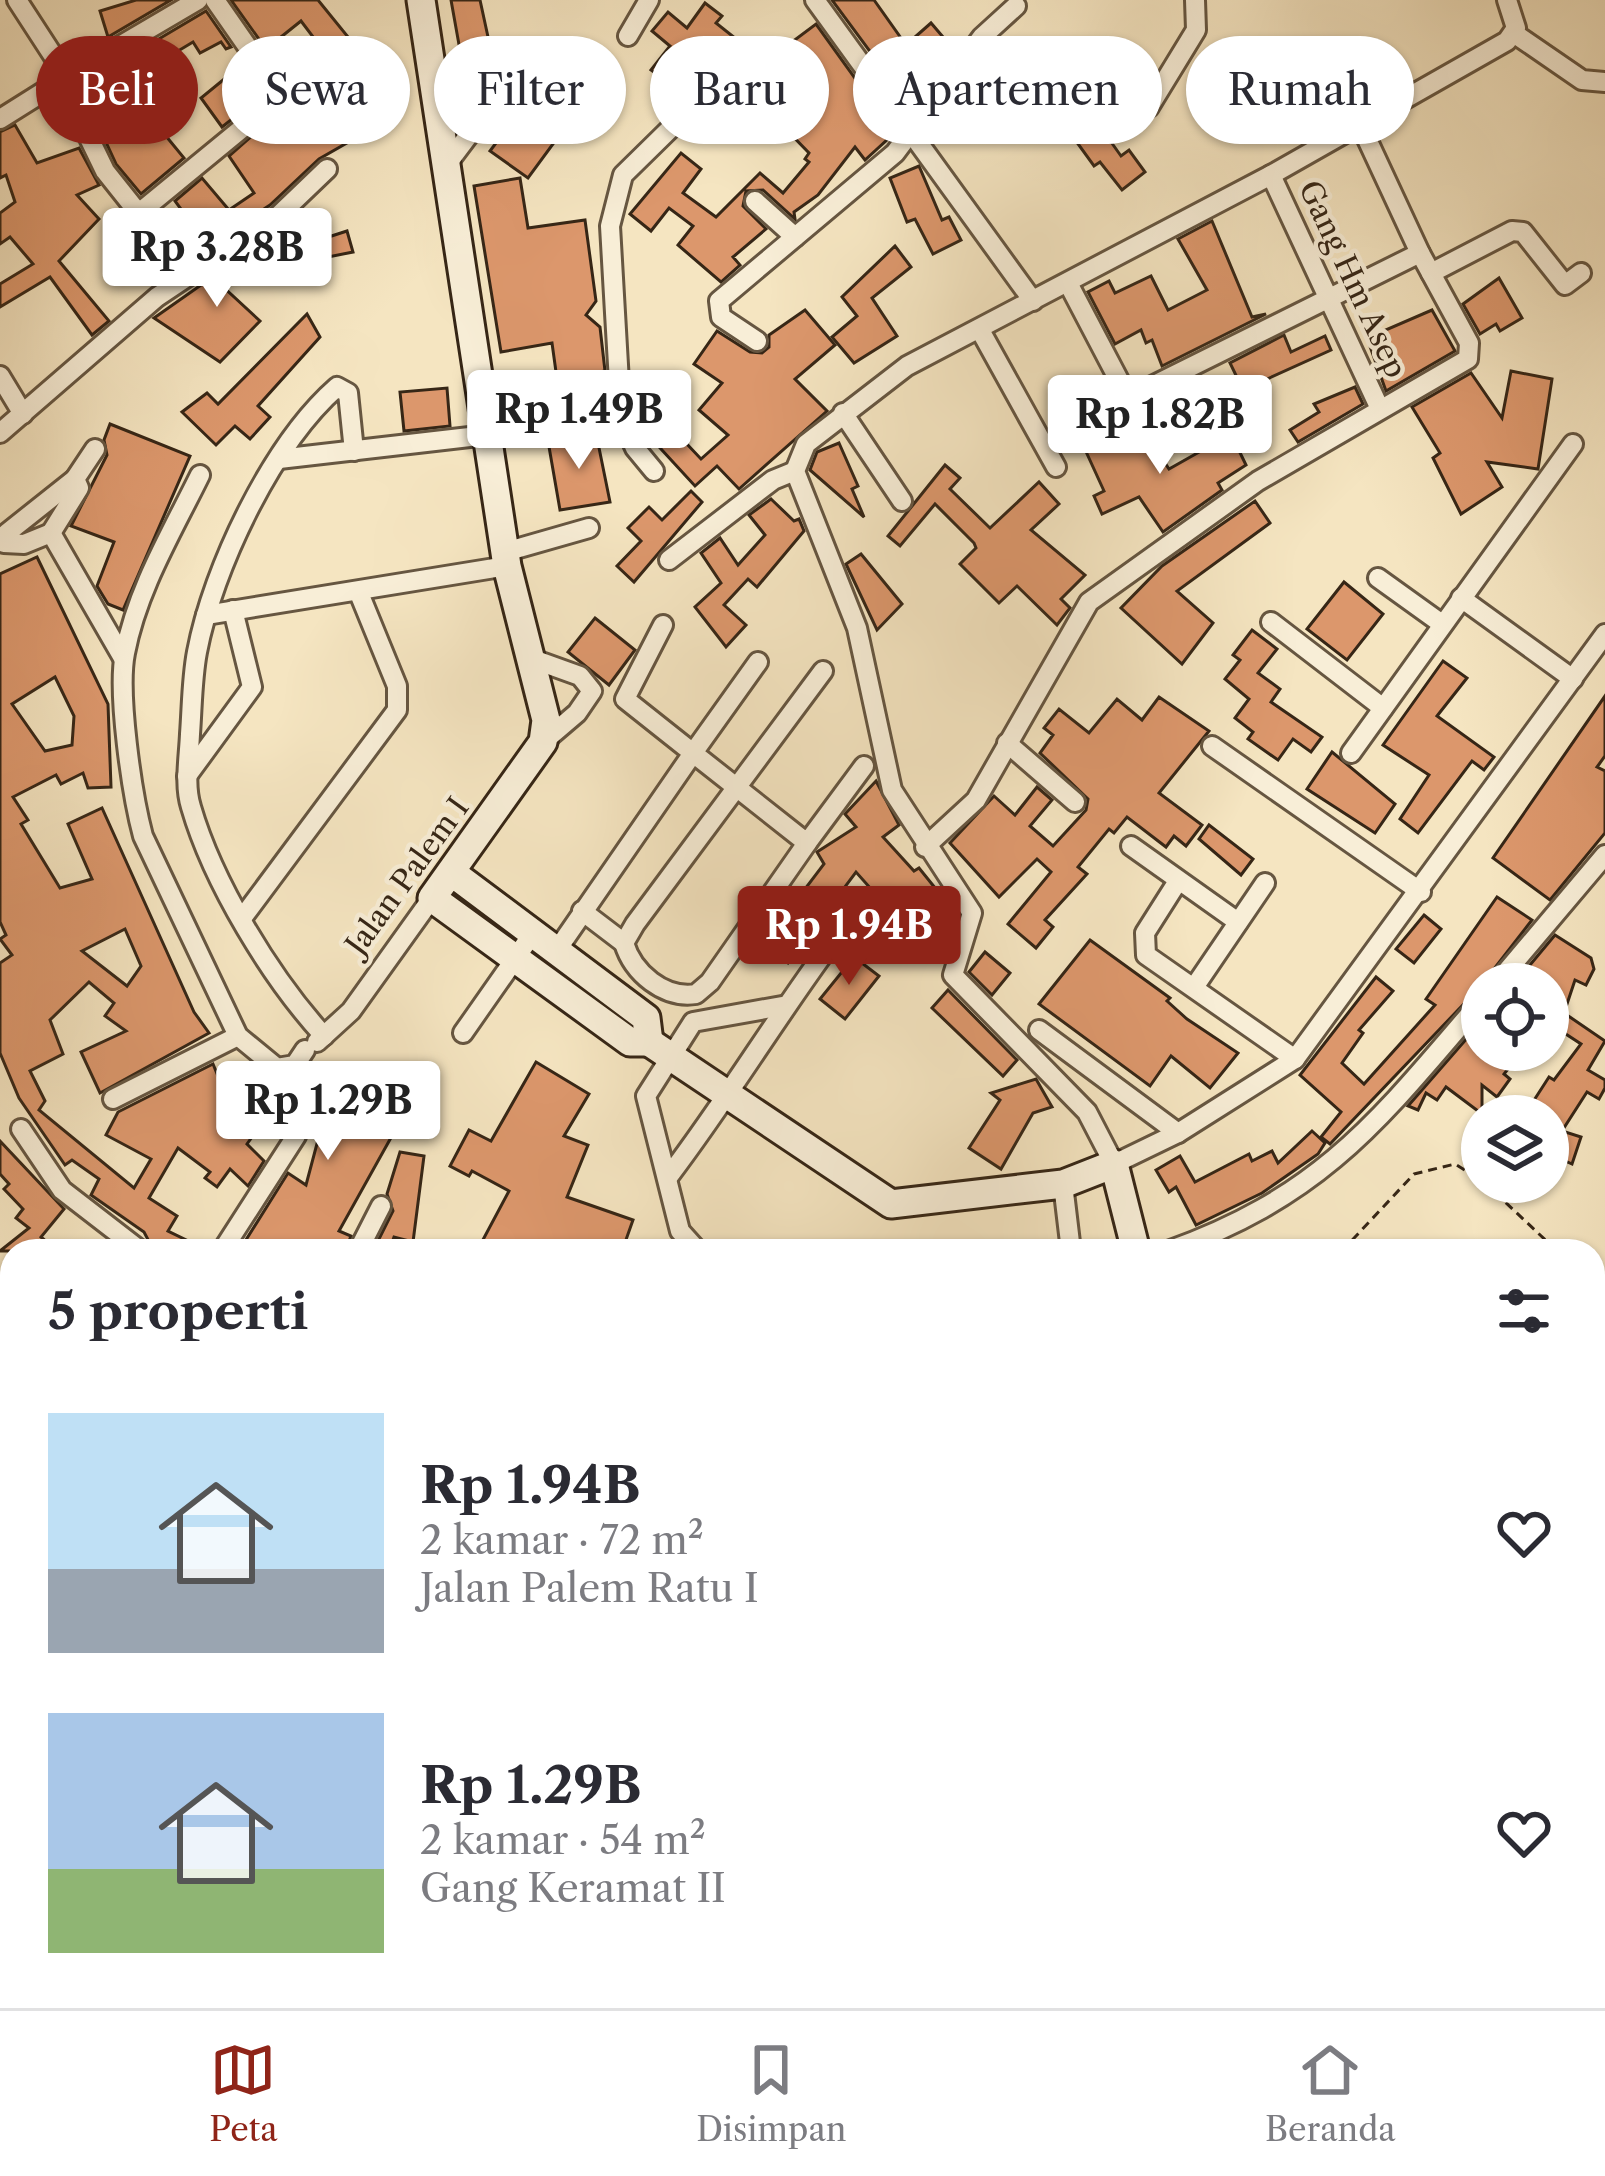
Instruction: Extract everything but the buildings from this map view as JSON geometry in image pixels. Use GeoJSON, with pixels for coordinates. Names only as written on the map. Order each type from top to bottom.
{"type":"FeatureCollection","features":[{"type":"Feature","properties":{"kind":"street"},"geometry":{"type":"LineString","coordinates":[[17,0],[40,36]]}},
{"type":"Feature","properties":{"kind":"street"},"geometry":{"type":"LineString","coordinates":[[137,36],[198,0]]}},
{"type":"Feature","properties":{"kind":"street"},"geometry":{"type":"LineString","coordinates":[[139,213],[268,107],[279,92],[215,0]]}},
{"type":"Feature","properties":{"kind":"street"},"geometry":{"type":"LineString","coordinates":[[421,0],[434,80]]}},
{"type":"Feature","properties":{"kind":"street"},"geometry":{"type":"LineString","coordinates":[[628,36],[649,0]]}},
{"type":"Feature","properties":{"kind":"street"},"geometry":{"type":"LineString","coordinates":[[815,0],[853,51]]}},
{"type":"Feature","properties":{"kind":"street"},"geometry":{"type":"LineString","coordinates":[[1162,86],[1196,30],[1195,0]]}},
{"type":"Feature","properties":{"kind":"street"},"geometry":{"type":"LineString","coordinates":[[1507,0],[1515,34],[1582,80],[1605,82]]}},
{"type":"Feature","properties":{"kind":"street"},"geometry":{"type":"LineString","coordinates":[[984,36],[1016,6]]}},
{"type":"Feature","properties":{"kind":"street"},"geometry":{"type":"LineString","coordinates":[[1414,93],[1515,34]]}},
{"type":"Feature","properties":{"kind":"street"},"geometry":{"type":"LineString","coordinates":[[0,119],[36,96]]}},
{"type":"Feature","properties":{"kind":"street"},"geometry":{"type":"LineString","coordinates":[[91,144],[187,274]]}},
{"type":"Feature","properties":{"kind":"street"},"geometry":{"type":"LineString","coordinates":[[444,144],[506,559],[546,720],[543,742]]}},
{"type":"Feature","properties":{"kind":"street"},"geometry":{"type":"LineString","coordinates":[[447,164],[462,144]]}},
{"type":"Feature","properties":{"kind":"street"},"geometry":{"type":"LineString","coordinates":[[652,144],[630,164],[617,189],[610,267],[618,393],[634,448],[654,471]]}},
{"type":"Feature","properties":{"kind":"street"},"geometry":{"type":"LineString","coordinates":[[757,341],[721,317],[717,306],[901,144]]}},
{"type":"Feature","properties":{"kind":"street"},"geometry":{"type":"LineString","coordinates":[[921,144],[1033,302]]}},
{"type":"Feature","properties":{"kind":"street"},"geometry":{"type":"LineString","coordinates":[[1133,1239],[1114,1163],[1087,1112],[956,982],[952,968],[972,913],[925,847],[884,766],[857,628],[795,471],[806,444],[908,367],[1325,144]]}},
{"type":"Feature","properties":{"kind":"street"},"geometry":{"type":"LineString","coordinates":[[925,847],[976,800],[1089,602],[1258,481],[1463,364],[1471,351],[1369,144]]}},
{"type":"Feature","properties":{"kind":"street"},"geometry":{"type":"LineString","coordinates":[[0,433],[187,274],[278,216],[327,169]]}},
{"type":"Feature","properties":{"kind":"street","name":"Gang Hm Asep"},"geometry":{"type":"LineString","coordinates":[[1271,175],[1380,409]]}},
{"type":"Feature","properties":{"kind":"street"},"geometry":{"type":"LineString","coordinates":[[755,201],[795,237]]}},
{"type":"Feature","properties":{"kind":"street"},"geometry":{"type":"LineString","coordinates":[[1431,273],[1512,231],[1523,232],[1565,285],[1581,273]]}},
{"type":"Feature","properties":{"kind":"street"},"geometry":{"type":"LineString","coordinates":[[1130,398],[1420,253]]}},
{"type":"Feature","properties":{"kind":"street"},"geometry":{"type":"LineString","coordinates":[[1068,283],[1144,428]]}},
{"type":"Feature","properties":{"kind":"street"},"geometry":{"type":"LineString","coordinates":[[980,330],[1056,467]]}},
{"type":"Feature","properties":{"kind":"street"},"geometry":{"type":"LineString","coordinates":[[0,376],[23,414]]}},
{"type":"Feature","properties":{"kind":"street"},"geometry":{"type":"LineString","coordinates":[[200,475],[138,603],[124,658],[134,804],[143,836],[243,1041],[270,1065],[284,1068],[295,1065],[314,1043],[243,917],[189,804],[196,655],[206,615],[247,515],[279,458],[337,387],[348,393],[354,452]]}},
{"type":"Feature","properties":{"kind":"street"},"geometry":{"type":"LineString","coordinates":[[279,458],[354,452],[618,393]]}},
{"type":"Feature","properties":{"kind":"street"},"geometry":{"type":"LineString","coordinates":[[844,413],[902,501]]}},
{"type":"Feature","properties":{"kind":"street"},"geometry":{"type":"LineString","coordinates":[[1351,753],[1573,444]]}},
{"type":"Feature","properties":{"kind":"street"},"geometry":{"type":"LineString","coordinates":[[75,479],[79,488],[51,533],[24,544],[4,543],[7,533],[75,479],[95,448]]}},
{"type":"Feature","properties":{"kind":"street"},"geometry":{"type":"LineString","coordinates":[[669,560],[773,479],[795,471]]}},
{"type":"Feature","properties":{"kind":"street"},"geometry":{"type":"LineString","coordinates":[[206,615],[359,592],[506,559],[589,528]]}},
{"type":"Feature","properties":{"kind":"street"},"geometry":{"type":"LineString","coordinates":[[51,533],[124,658]]}},
{"type":"Feature","properties":{"kind":"street"},"geometry":{"type":"LineString","coordinates":[[1378,578],[1442,624]]}},
{"type":"Feature","properties":{"kind":"street"},"geometry":{"type":"LineString","coordinates":[[243,917],[397,710],[397,686],[359,592]]}},
{"type":"Feature","properties":{"kind":"street"},"geometry":{"type":"LineString","coordinates":[[1461,598],[1573,679]]}},
{"type":"Feature","properties":{"kind":"street"},"geometry":{"type":"LineString","coordinates":[[187,776],[252,687],[232,610]]}},
{"type":"Feature","properties":{"kind":"street"},"geometry":{"type":"LineString","coordinates":[[1271,622],[1383,709]]}},
{"type":"Feature","properties":{"kind":"street"},"geometry":{"type":"LineString","coordinates":[[662,625],[625,699],[807,843]]}},
{"type":"Feature","properties":{"kind":"street"},"geometry":{"type":"LineString","coordinates":[[432,898],[630,1042],[660,1050],[891,1204],[1063,1184],[1178,1133],[1295,1059],[1605,634]]}},
{"type":"Feature","properties":{"kind":"street","name":"Jalan Palem I"},"geometry":{"type":"LineString","coordinates":[[314,1043],[351,1011],[543,742],[577,713],[592,691],[580,676],[530,658]]}},
{"type":"Feature","properties":{"kind":"street"},"geometry":{"type":"LineString","coordinates":[[557,950],[758,662]]}},
{"type":"Feature","properties":{"kind":"street"},"geometry":{"type":"LineString","coordinates":[[624,943],[735,785],[823,671]]}},
{"type":"Feature","properties":{"kind":"street"},"geometry":{"type":"LineString","coordinates":[[1007,743],[1075,802]]}},
{"type":"Feature","properties":{"kind":"street"},"geometry":{"type":"LineString","coordinates":[[1212,746],[1421,892]]}},
{"type":"Feature","properties":{"kind":"street"},"geometry":{"type":"LineString","coordinates":[[582,911],[624,943],[643,974],[668,993],[696,994],[710,982],[864,766]]}},
{"type":"Feature","properties":{"kind":"street"},"geometry":{"type":"LineString","coordinates":[[1131,846],[1238,922]]}},
{"type":"Feature","properties":{"kind":"street"},"geometry":{"type":"LineString","coordinates":[[1514,963],[1604,859]]}},
{"type":"Feature","properties":{"kind":"street"},"geometry":{"type":"LineString","coordinates":[[451,872],[646,1018],[660,1050]]}},
{"type":"Feature","properties":{"kind":"street"},"geometry":{"type":"LineString","coordinates":[[1178,881],[1145,933],[1146,955],[1295,1059]]}},
{"type":"Feature","properties":{"kind":"street"},"geometry":{"type":"LineString","coordinates":[[1195,986],[1264,883]]}},
{"type":"Feature","properties":{"kind":"street"},"geometry":{"type":"LineString","coordinates":[[669,1176],[729,1095],[782,1006],[856,910]]}},
{"type":"Feature","properties":{"kind":"street"},"geometry":{"type":"LineString","coordinates":[[463,1033],[533,933]]}},
{"type":"Feature","properties":{"kind":"street"},"geometry":{"type":"LineString","coordinates":[[585,1009],[602,985]]}},
{"type":"Feature","properties":{"kind":"street"},"geometry":{"type":"LineString","coordinates":[[687,1239],[680,1231],[646,1096],[660,1050],[693,1022],[782,1006]]}},
{"type":"Feature","properties":{"kind":"street"},"geometry":{"type":"LineString","coordinates":[[1195,1239],[1239,1220],[1329,1168],[1368,1133],[1461,1024]]}},
{"type":"Feature","properties":{"kind":"street"},"geometry":{"type":"LineString","coordinates":[[1039,1030],[1178,1133]]}},
{"type":"Feature","properties":{"kind":"street"},"geometry":{"type":"LineString","coordinates":[[113,1099],[243,1041]]}},
{"type":"Feature","properties":{"kind":"street"},"geometry":{"type":"LineString","coordinates":[[21,1130],[62,1190],[125,1239]]}},
{"type":"Feature","properties":{"kind":"street"},"geometry":{"type":"LineString","coordinates":[[230,1239],[296,1136]]}},
{"type":"Feature","properties":{"kind":"street"},"geometry":{"type":"LineString","coordinates":[[1063,1184],[1070,1239]]}},
{"type":"Feature","properties":{"kind":"street"},"geometry":{"type":"LineString","coordinates":[[364,1239],[381,1206]]}},
{"type":"Feature","properties":{"kind":"path"},"geometry":{"type":"LineString","coordinates":[[1353,1239],[1414,1174],[1455,1165],[1461,1168]]}},
{"type":"Feature","properties":{"kind":"path"},"geometry":{"type":"LineString","coordinates":[[1506,1203],[1544,1239]]}}]}
